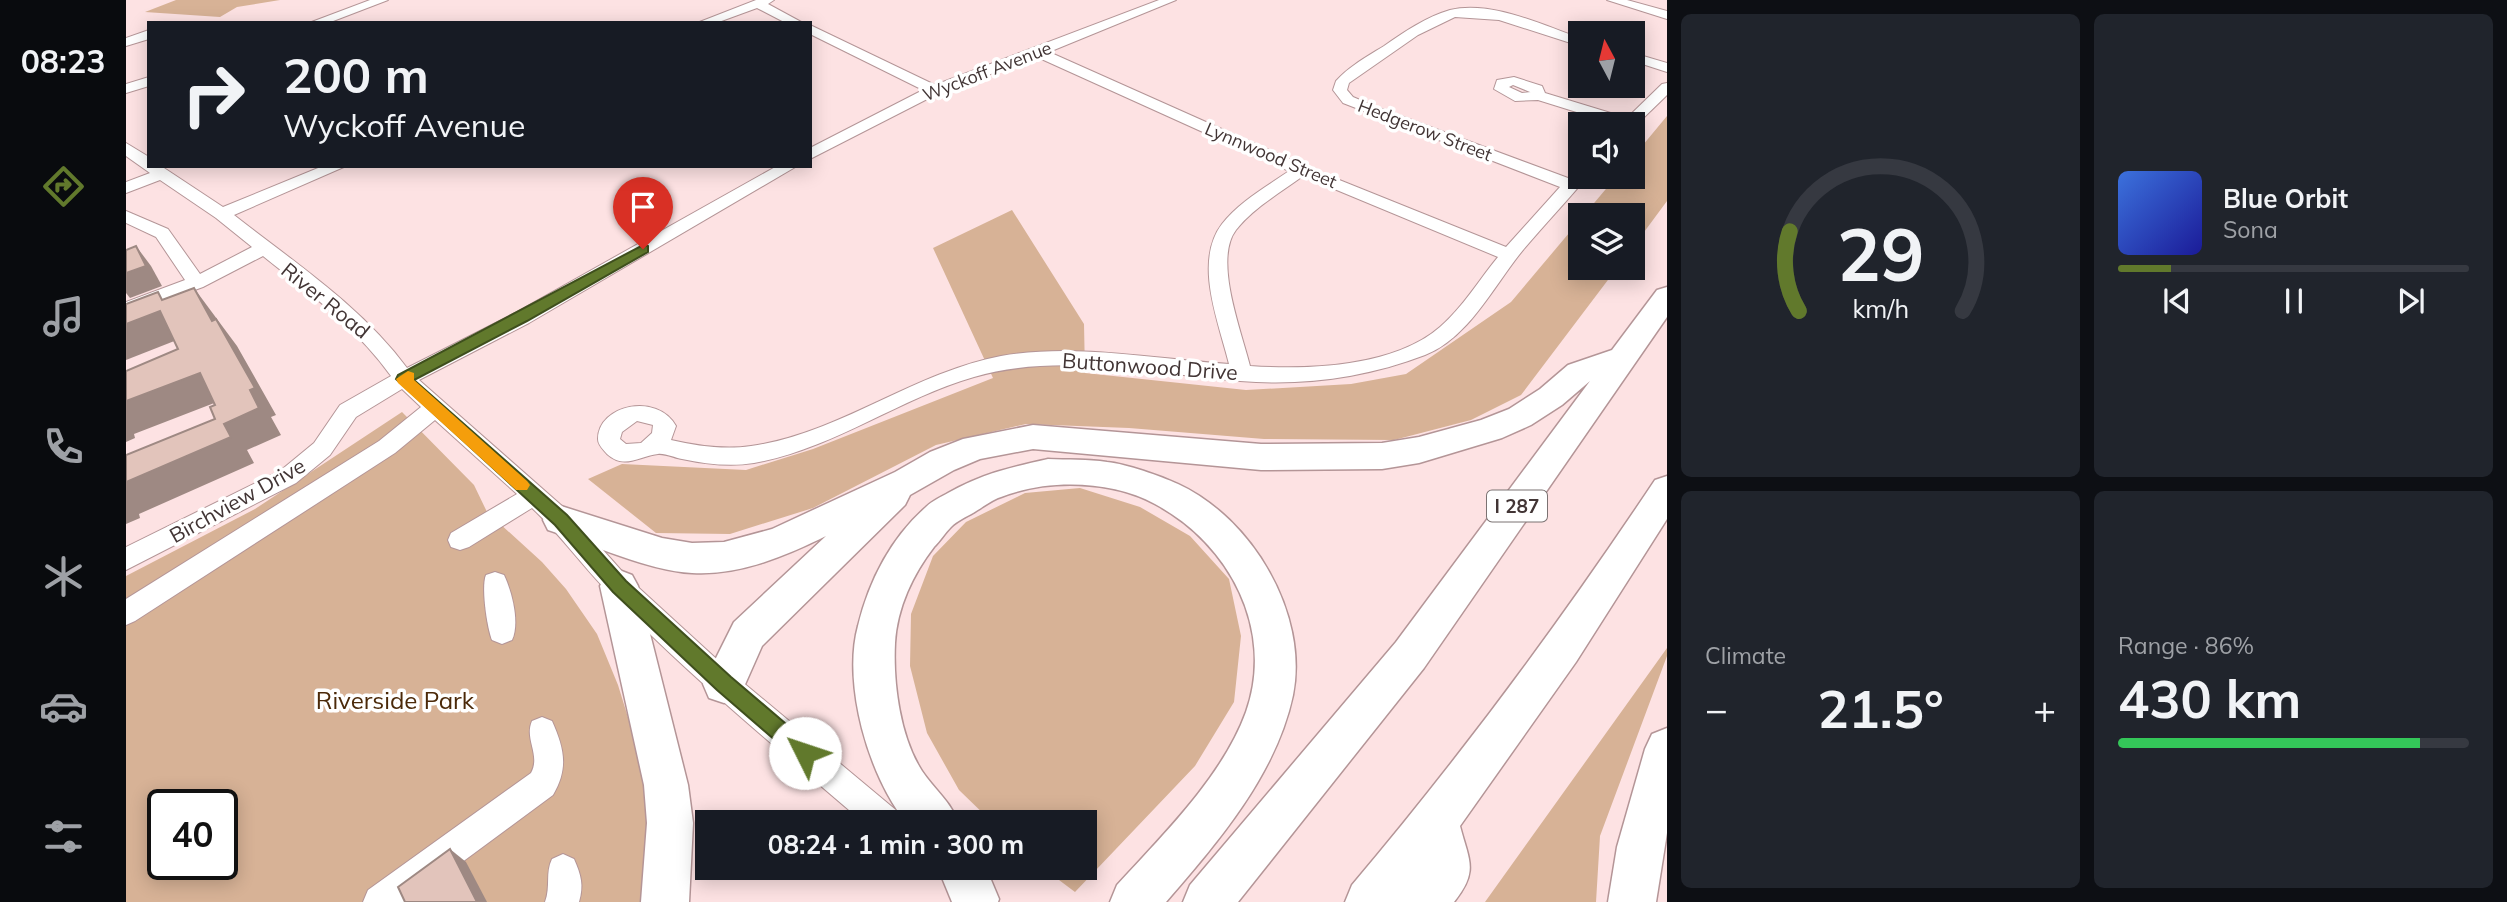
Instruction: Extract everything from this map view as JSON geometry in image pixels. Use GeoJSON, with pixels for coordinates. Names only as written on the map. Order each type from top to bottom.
{"type":"FeatureCollection","features":[{"type":"Feature","properties":{"kind":"highway","name":"I 287"},"geometry":{"type":"LineString","coordinates":[[1207,902],[1283,813],[1410,655],[1667,296]]}},
{"type":"Feature","properties":{"kind":"highway"},"geometry":{"type":"LineString","coordinates":[[561,520],[662,553],[692,558],[724,557],[780,542],[975,447],[1032,437],[1261,457],[1343,458],[1419,450],[1469,437],[1510,422],[1551,397],[1579,373],[1625,357]]}},
{"type":"Feature","properties":{"kind":"highway"},"geometry":{"type":"LineString","coordinates":[[926,810],[902,779],[884,726],[875,680],[874,641],[880,605],[911,544],[933,520],[961,498],[989,484],[1022,474],[1084,472],[1147,486],[1206,519],[1229,540],[1251,571],[1268,604],[1277,640],[1276,677],[1268,711],[1254,747],[1233,780],[1134,902]]}},
{"type":"Feature","properties":{"kind":"highway"},"geometry":{"type":"LineString","coordinates":[[724,684],[748,634],[907,481]]}},
{"type":"Feature","properties":{"kind":"highway"},"geometry":{"type":"LineString","coordinates":[[1369,902],[1436,822],[1517,715],[1603,591],[1667,490]]}},
{"type":"Feature","properties":{"kind":"highway"},"geometry":{"type":"LineString","coordinates":[[619,586],[666,785],[670,823],[665,902]]}},
{"type":"Feature","properties":{"kind":"highway"},"geometry":{"type":"LineString","coordinates":[[1632,902],[1640,847],[1667,749]]}},
{"type":"Feature","properties":{"kind":"highway"},"geometry":{"type":"LineString","coordinates":[[1424,902],[1448,872],[1436,822]]}},
{"type":"Feature","properties":{"kind":"street"},"geometry":{"type":"LineString","coordinates":[[321,21],[382,0]]}},
{"type":"Feature","properties":{"kind":"street","name":"Wyckoff Avenue"},"geometry":{"type":"LineString","coordinates":[[812,153],[934,90],[1170,0]]}},
{"type":"Feature","properties":{"kind":"street"},"geometry":{"type":"LineString","coordinates":[[1613,0],[1667,15]]}},
{"type":"Feature","properties":{"kind":"street"},"geometry":{"type":"LineString","coordinates":[[709,21],[763,2],[794,21]]}},
{"type":"Feature","properties":{"kind":"street","name":"Hedgerow Street"},"geometry":{"type":"LineString","coordinates":[[1568,38],[1493,16],[1455,12],[1397,44],[1343,82],[1340,90],[1348,100],[1369,109],[1568,177]]}},
{"type":"Feature","properties":{"kind":"street"},"geometry":{"type":"LineString","coordinates":[[812,30],[934,90]]}},
{"type":"Feature","properties":{"kind":"street"},"geometry":{"type":"LineString","coordinates":[[126,42],[147,35]]}},
{"type":"Feature","properties":{"kind":"street","name":"Lynnwood Street"},"geometry":{"type":"LineString","coordinates":[[1035,51],[1301,170],[1509,255]]}},
{"type":"Feature","properties":{"kind":"street"},"geometry":{"type":"LineString","coordinates":[[1645,62],[1667,68]]}},
{"type":"Feature","properties":{"kind":"street"},"geometry":{"type":"LineString","coordinates":[[126,89],[147,82]]}},
{"type":"Feature","properties":{"kind":"street"},"geometry":{"type":"LineString","coordinates":[[1642,112],[1667,87]]}},
{"type":"Feature","properties":{"kind":"street"},"geometry":{"type":"LineString","coordinates":[[1539,96],[1591,112]]}},
{"type":"Feature","properties":{"kind":"street","name":"River Road"},"geometry":{"type":"LineString","coordinates":[[126,148],[147,164]]}},
{"type":"Feature","properties":{"kind":"street"},"geometry":{"type":"LineString","coordinates":[[222,215],[333,168]]}},
{"type":"Feature","properties":{"kind":"street"},"geometry":{"type":"LineString","coordinates":[[404,379],[522,318],[785,168]]}},
{"type":"Feature","properties":{"kind":"street"},"geometry":{"type":"LineString","coordinates":[[126,188],[154,169]]}},
{"type":"Feature","properties":{"kind":"street","name":"River Road"},"geometry":{"type":"LineString","coordinates":[[154,169],[222,215],[350,316],[378,343],[404,379],[561,520],[619,586],[724,684],[872,810]]}},
{"type":"Feature","properties":{"kind":"street"},"geometry":{"type":"LineString","coordinates":[[1242,374],[1218,272],[1219,251],[1224,235],[1238,218],[1301,170]]}},
{"type":"Feature","properties":{"kind":"street","name":"Buttonwood Drive"},"geometry":{"type":"LineString","coordinates":[[657,445],[689,453],[723,456],[750,455],[781,449],[962,373],[1038,359],[1083,359],[1242,374],[1328,371],[1380,364],[1423,349],[1450,330],[1509,255],[1568,189]]}},
{"type":"Feature","properties":{"kind":"street"},"geometry":{"type":"LineString","coordinates":[[126,216],[162,233],[170,241],[196,283]]}},
{"type":"Feature","properties":{"kind":"street"},"geometry":{"type":"LineString","coordinates":[[126,309],[196,283],[262,249]]}},
{"type":"Feature","properties":{"kind":"street","name":"Birchview Drive"},"geometry":{"type":"LineString","coordinates":[[126,559],[288,477],[322,449],[348,411],[404,379]]}},
{"type":"Feature","properties":{"kind":"street"},"geometry":{"type":"LineString","coordinates":[[126,613],[391,452],[436,407]]}},
{"type":"Feature","properties":{"kind":"street"},"geometry":{"type":"LineString","coordinates":[[460,540],[533,496]]}},
{"type":"Feature","properties":{"kind":"street"},"geometry":{"type":"LineString","coordinates":[[495,583],[500,597],[498,613],[502,632]]}},
{"type":"Feature","properties":{"kind":"street"},"geometry":{"type":"LineString","coordinates":[[380,902],[542,784],[550,773],[550,754],[542,731]]}},
{"type":"Feature","properties":{"kind":"street"},"geometry":{"type":"LineString","coordinates":[[562,902],[567,886],[563,870]]}},
{"type":"Feature","properties":{"kind":"green space"},"geometry":{"type":"Polygon","coordinates":[[[176,0],[280,0],[237,7],[220,17],[145,12],[176,0]]]}},
{"type":"Feature","properties":{"kind":"green space"},"geometry":{"type":"Polygon","coordinates":[[[1667,116],[1667,201],[1645,231],[1645,203],[1594,203],[1606,189],[1645,189],[1645,143],[1667,116]]]}},
{"type":"Feature","properties":{"kind":"green space"},"geometry":{"type":"Polygon","coordinates":[[[1012,210],[1084,324],[1085,373],[1246,390],[1351,384],[1406,374],[1511,302],[1568,234],[1568,280],[1608,280],[1521,395],[1471,420],[1394,440],[1264,439],[1129,428],[1026,424],[936,445],[813,508],[730,534],[656,533],[588,479],[622,464],[746,470],[813,449],[993,378],[933,248],[1012,210]]]}},
{"type":"Feature","properties":{"kind":"green space","name":"Riverside Park"},"geometry":{"type":"Polygon","coordinates":[[[402,412],[474,485],[487,512],[542,562],[566,589],[597,634],[618,685],[630,724],[639,721],[652,822],[645,902],[126,902],[126,576],[255,509],[402,412]]]}},
{"type":"Feature","properties":{"kind":"green space"},"geometry":{"type":"Polygon","coordinates":[[[1080,488],[1140,507],[1190,536],[1229,579],[1241,636],[1234,702],[1195,766],[1097,869],[1097,810],[980,810],[959,790],[927,733],[910,666],[911,614],[933,556],[966,522],[1025,493],[1080,488]]]}},
{"type":"Feature","properties":{"kind":"green space"},"geometry":{"type":"Polygon","coordinates":[[[1667,648],[1667,656],[1600,836],[1596,902],[1485,902],[1667,648]]]}},
{"type":"Feature","properties":{"kind":"green space"},"geometry":{"type":"Polygon","coordinates":[[[1059,880],[1086,880],[1075,892],[1059,880]]]}},
{"type":"Feature","properties":{"kind":"building"},"geometry":{"type":"Polygon","coordinates":[[[136,246],[146,266],[126,273],[126,250],[136,246]]]}},
{"type":"Feature","properties":{"kind":"building"},"geometry":{"type":"Polygon","coordinates":[[[194,288],[212,321],[216,319],[255,388],[250,390],[259,408],[224,424],[231,437],[126,482],[126,455],[215,419],[210,407],[215,405],[200,373],[126,401],[126,371],[178,349],[160,311],[126,324],[126,304],[158,292],[162,300],[194,288]]]}},
{"type":"Feature","properties":{"kind":"building"},"geometry":{"type":"Polygon","coordinates":[[[450,849],[477,902],[405,902],[398,887],[450,849]]]}},
{"type":"Feature","properties":{"kind":"slow traffic"},"geometry":{"type":"LineString","coordinates":[[408,376],[404,379],[522,485]]}},
{"type":"Feature","properties":{"kind":"route"},"geometry":{"type":"LineString","coordinates":[[643,249],[522,318],[404,379],[561,520],[619,586],[724,684],[805,753]]}}]}
